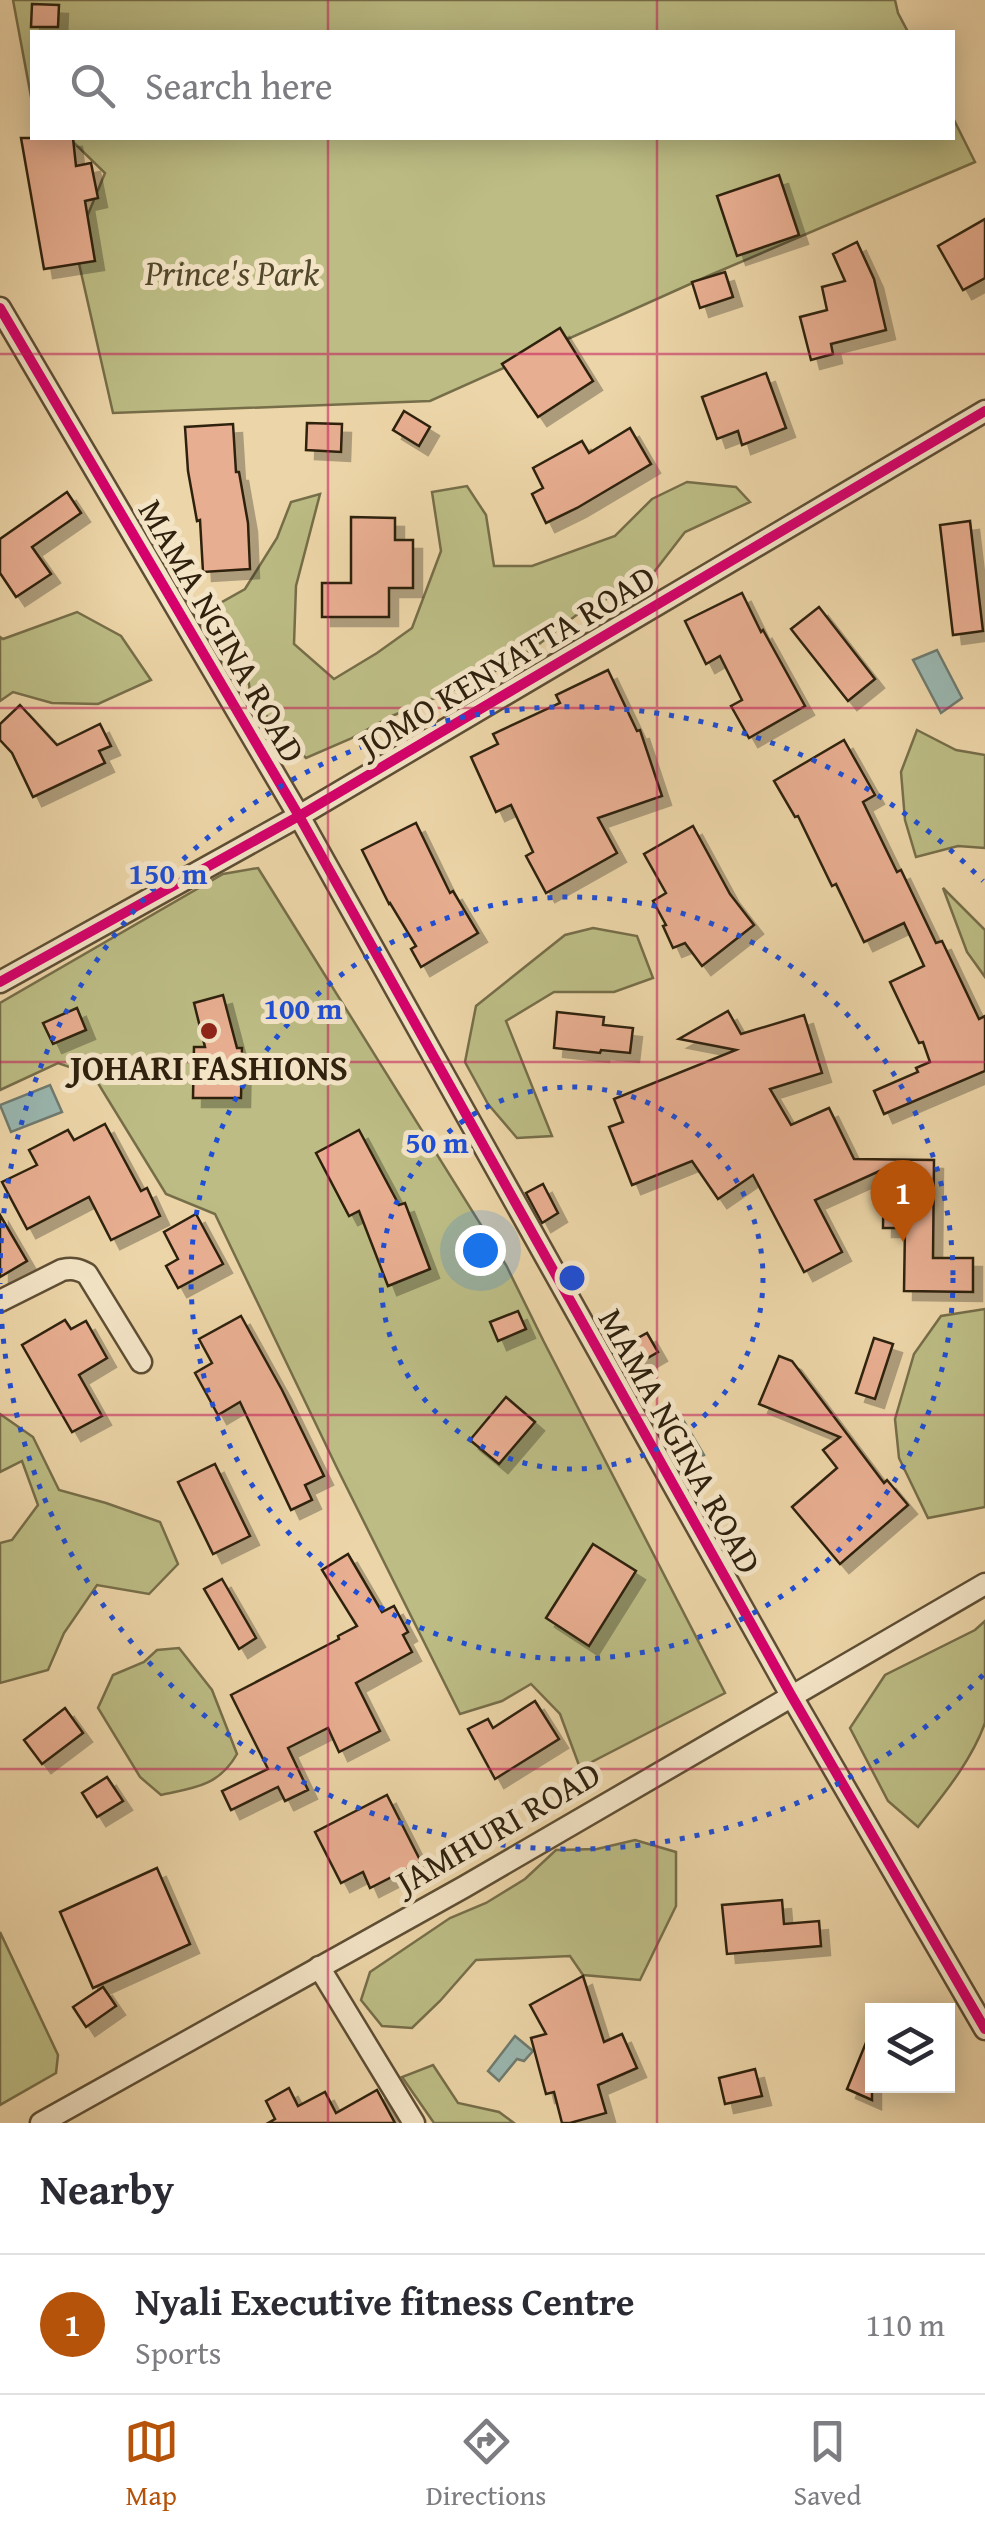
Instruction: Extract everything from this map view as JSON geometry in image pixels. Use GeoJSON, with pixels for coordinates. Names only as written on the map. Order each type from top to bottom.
{"type":"FeatureCollection","features":[{"type":"Feature","properties":{"kind":"street","name":"MAMA NGINA ROAD"},"geometry":{"type":"LineString","coordinates":[[0,308],[298,816],[791,1695],[985,2028]]}},
{"type":"Feature","properties":{"kind":"street","name":"JOMO KENYATTA ROAD"},"geometry":{"type":"LineString","coordinates":[[0,982],[298,816],[985,410]]}},
{"type":"Feature","properties":{"kind":"street"},"geometry":{"type":"LineString","coordinates":[[0,1302],[62,1270],[79,1270],[87,1274],[141,1362]]}},
{"type":"Feature","properties":{"kind":"street","name":"JAMHURI ROAD"},"geometry":{"type":"LineString","coordinates":[[41,2123],[464,1887],[985,1584]]}},
{"type":"Feature","properties":{"kind":"street"},"geometry":{"type":"LineString","coordinates":[[319,1967],[414,2123]]}},
{"type":"Feature","properties":{"kind":"green space"},"geometry":{"type":"Polygon","coordinates":[[[13,0],[895,0],[907,30],[30,30],[30,91],[13,0]]]}},
{"type":"Feature","properties":{"kind":"green space","name":"Prince's Park"},"geometry":{"type":"Polygon","coordinates":[[[955,122],[975,162],[430,401],[113,413],[75,246],[105,173],[71,140],[955,140],[955,122]]]}},
{"type":"Feature","properties":{"kind":"green space"},"geometry":{"type":"Polygon","coordinates":[[[687,482],[736,487],[750,502],[685,532],[644,585],[588,606],[534,648],[487,676],[306,758],[251,699],[247,670],[202,625],[215,606],[245,589],[277,538],[291,502],[320,494],[296,586],[294,644],[334,679],[412,628],[441,551],[432,492],[467,486],[486,515],[494,566],[532,566],[615,536],[652,499],[687,482]]]}},
{"type":"Feature","properties":{"kind":"green space"},"geometry":{"type":"Polygon","coordinates":[[[77,612],[121,636],[151,680],[98,704],[52,703],[13,692],[0,701],[0,637],[77,612]]]}},
{"type":"Feature","properties":{"kind":"green space"},"geometry":{"type":"Polygon","coordinates":[[[917,730],[956,750],[985,755],[985,848],[958,846],[916,857],[905,820],[901,772],[917,730]]]}},
{"type":"Feature","properties":{"kind":"green space"},"geometry":{"type":"Polygon","coordinates":[[[258,868],[506,1265],[725,1693],[580,1768],[560,1714],[531,1684],[502,1701],[460,1714],[215,1214],[166,1194],[93,1075],[58,1063],[0,1090],[0,1003],[223,874],[258,868]]]}},
{"type":"Feature","properties":{"kind":"green space"},"geometry":{"type":"Polygon","coordinates":[[[943,888],[985,930],[985,977],[967,952],[943,888]]]}},
{"type":"Feature","properties":{"kind":"green space"},"geometry":{"type":"Polygon","coordinates":[[[593,928],[637,936],[653,978],[614,992],[554,992],[506,1021],[552,1136],[517,1138],[488,1104],[465,1062],[476,1006],[565,935],[593,928]]]}},
{"type":"Feature","properties":{"kind":"green space"},"geometry":{"type":"Polygon","coordinates":[[[985,1309],[985,1507],[928,1518],[899,1458],[895,1419],[914,1354],[941,1316],[985,1309]]]}},
{"type":"Feature","properties":{"kind":"green space"},"geometry":{"type":"Polygon","coordinates":[[[0,1414],[33,1437],[59,1490],[160,1522],[178,1564],[149,1594],[97,1585],[64,1633],[48,1670],[0,1683],[0,1543],[12,1540],[38,1505],[22,1461],[0,1472],[0,1414]]]}},
{"type":"Feature","properties":{"kind":"green space"},"geometry":{"type":"Polygon","coordinates":[[[985,1621],[985,1723],[964,1765],[918,1827],[888,1801],[850,1728],[885,1675],[975,1630],[985,1621]]]}},
{"type":"Feature","properties":{"kind":"green space"},"geometry":{"type":"Polygon","coordinates":[[[179,1648],[212,1690],[237,1754],[214,1779],[161,1795],[140,1777],[98,1708],[113,1675],[144,1662],[157,1650],[179,1648]]]}},
{"type":"Feature","properties":{"kind":"green space"},"geometry":{"type":"Polygon","coordinates":[[[635,1840],[676,1852],[676,1906],[640,1980],[583,1975],[570,1956],[476,1960],[412,2028],[382,2026],[361,2000],[370,1972],[450,1918],[486,1903],[525,1879],[556,1850],[597,1849],[635,1840]]]}},
{"type":"Feature","properties":{"kind":"green space"},"geometry":{"type":"Polygon","coordinates":[[[0,1932],[58,2055],[56,2073],[0,2105],[0,1932]]]}},
{"type":"Feature","properties":{"kind":"green space"},"geometry":{"type":"Polygon","coordinates":[[[433,2065],[458,2103],[499,2112],[514,2123],[434,2123],[402,2077],[433,2065]]]}},
{"type":"Feature","properties":{"kind":"water"},"geometry":{"type":"Polygon","coordinates":[[[937,650],[962,698],[941,713],[913,660],[937,650]]]}},
{"type":"Feature","properties":{"kind":"water"},"geometry":{"type":"Polygon","coordinates":[[[50,1085],[62,1112],[11,1132],[0,1105],[50,1085]]]}},
{"type":"Feature","properties":{"kind":"water"},"geometry":{"type":"Polygon","coordinates":[[[664,1418],[682,1418],[704,1455],[684,1466],[663,1431],[664,1418]]]}},
{"type":"Feature","properties":{"kind":"water"},"geometry":{"type":"Polygon","coordinates":[[[515,2036],[533,2051],[524,2061],[517,2059],[499,2081],[488,2071],[515,2036]]]}},
{"type":"Feature","properties":{"kind":"building"},"geometry":{"type":"Polygon","coordinates":[[[32,4],[59,5],[58,27],[31,27],[32,4]]]}},
{"type":"Feature","properties":{"kind":"building"},"geometry":{"type":"Polygon","coordinates":[[[21,138],[73,140],[76,166],[91,163],[98,198],[85,201],[95,261],[44,269],[21,138]]]}},
{"type":"Feature","properties":{"kind":"building"},"geometry":{"type":"Polygon","coordinates":[[[779,175],[799,235],[737,256],[717,196],[779,175]]]}},
{"type":"Feature","properties":{"kind":"building"},"geometry":{"type":"Polygon","coordinates":[[[985,219],[985,278],[963,290],[938,246],[985,219]]]}},
{"type":"Feature","properties":{"kind":"building"},"geometry":{"type":"Polygon","coordinates":[[[857,242],[874,279],[886,330],[831,344],[833,354],[811,360],[800,317],[827,310],[822,287],[845,281],[833,254],[857,242]]]}},
{"type":"Feature","properties":{"kind":"building"},"geometry":{"type":"Polygon","coordinates":[[[725,272],[733,297],[700,308],[692,282],[725,272]]]}},
{"type":"Feature","properties":{"kind":"building"},"geometry":{"type":"Polygon","coordinates":[[[560,328],[593,381],[538,417],[502,364],[560,328]]]}},
{"type":"Feature","properties":{"kind":"building"},"geometry":{"type":"Polygon","coordinates":[[[766,373],[786,428],[742,445],[738,431],[717,439],[702,397],[766,373]]]}},
{"type":"Feature","properties":{"kind":"building"},"geometry":{"type":"Polygon","coordinates":[[[404,411],[430,427],[419,446],[393,430],[404,411]]]}},
{"type":"Feature","properties":{"kind":"building"},"geometry":{"type":"Polygon","coordinates":[[[307,423],[342,424],[341,452],[306,450],[307,423]]]}},
{"type":"Feature","properties":{"kind":"building"},"geometry":{"type":"Polygon","coordinates":[[[233,424],[236,472],[248,523],[250,569],[203,572],[200,520],[197,521],[188,471],[185,427],[233,424]]]}},
{"type":"Feature","properties":{"kind":"building"},"geometry":{"type":"Polygon","coordinates":[[[630,428],[651,464],[546,523],[532,494],[543,488],[533,468],[582,441],[589,453],[630,428]]]}},
{"type":"Feature","properties":{"kind":"building"},"geometry":{"type":"Polygon","coordinates":[[[67,492],[81,513],[32,547],[51,574],[16,597],[0,573],[0,539],[67,492]]]}},
{"type":"Feature","properties":{"kind":"building"},"geometry":{"type":"Polygon","coordinates":[[[351,517],[395,518],[395,540],[413,540],[413,588],[389,588],[389,617],[322,617],[322,583],[351,583],[351,517]]]}},
{"type":"Feature","properties":{"kind":"building"},"geometry":{"type":"Polygon","coordinates":[[[970,521],[983,631],[953,635],[940,525],[970,521]]]}},
{"type":"Feature","properties":{"kind":"building"},"geometry":{"type":"Polygon","coordinates":[[[742,593],[805,706],[749,738],[731,706],[742,700],[720,656],[706,664],[685,621],[742,593]]]}},
{"type":"Feature","properties":{"kind":"building"},"geometry":{"type":"Polygon","coordinates":[[[819,607],[875,679],[848,701],[791,629],[819,607]]]}},
{"type":"Feature","properties":{"kind":"building"},"geometry":{"type":"Polygon","coordinates":[[[608,670],[637,731],[640,730],[662,796],[598,818],[617,853],[546,893],[526,856],[533,852],[511,805],[496,812],[471,757],[498,744],[493,734],[560,703],[556,695],[608,670]]]}},
{"type":"Feature","properties":{"kind":"building"},"geometry":{"type":"Polygon","coordinates":[[[20,705],[57,745],[100,724],[111,746],[99,751],[105,763],[33,797],[12,753],[0,740],[0,724],[20,705]]]}},
{"type":"Feature","properties":{"kind":"building"},"geometry":{"type":"Polygon","coordinates":[[[844,740],[875,795],[863,802],[897,872],[901,870],[936,943],[942,941],[979,1019],[985,1016],[985,1071],[884,1114],[874,1091],[918,1072],[916,1068],[930,1062],[890,982],[924,966],[904,923],[864,942],[798,816],[795,817],[774,781],[844,740]]]}},
{"type":"Feature","properties":{"kind":"building"},"geometry":{"type":"Polygon","coordinates":[[[416,823],[450,893],[453,891],[478,933],[421,967],[411,949],[416,946],[362,850],[416,823]]]}},
{"type":"Feature","properties":{"kind":"building"},"geometry":{"type":"Polygon","coordinates":[[[693,826],[730,894],[754,925],[702,966],[685,943],[673,948],[653,901],[666,893],[644,854],[693,826]]]}},
{"type":"Feature","properties":{"kind":"building"},"geometry":{"type":"Polygon","coordinates":[[[223,995],[237,1048],[242,1048],[241,1098],[193,1098],[194,1047],[205,1047],[194,1003],[223,995]]]}},
{"type":"Feature","properties":{"kind":"building"},"geometry":{"type":"Polygon","coordinates":[[[77,1008],[86,1030],[53,1044],[43,1023],[77,1008]]]}},
{"type":"Feature","properties":{"kind":"building"},"geometry":{"type":"Polygon","coordinates":[[[728,1011],[741,1034],[804,1015],[822,1073],[770,1089],[791,1125],[829,1108],[854,1159],[934,1160],[933,1258],[973,1258],[973,1292],[904,1291],[905,1228],[883,1228],[884,1169],[815,1200],[842,1252],[804,1272],[753,1175],[718,1199],[692,1161],[632,1185],[609,1127],[623,1122],[614,1099],[736,1050],[679,1039],[728,1011]]]}},
{"type":"Feature","properties":{"kind":"building"},"geometry":{"type":"Polygon","coordinates":[[[557,1012],[604,1017],[603,1025],[633,1028],[630,1053],[554,1048],[557,1012]]]}},
{"type":"Feature","properties":{"kind":"building"},"geometry":{"type":"Polygon","coordinates":[[[105,1124],[141,1191],[147,1188],[160,1216],[111,1240],[89,1197],[27,1229],[2,1182],[37,1165],[29,1150],[68,1130],[74,1140],[105,1124]]]}},
{"type":"Feature","properties":{"kind":"building"},"geometry":{"type":"Polygon","coordinates":[[[359,1130],[399,1205],[405,1203],[430,1269],[388,1286],[359,1211],[349,1216],[316,1153],[359,1130]]]}},
{"type":"Feature","properties":{"kind":"building"},"geometry":{"type":"Polygon","coordinates":[[[543,1184],[558,1213],[542,1223],[526,1193],[543,1184]]]}},
{"type":"Feature","properties":{"kind":"building"},"geometry":{"type":"Polygon","coordinates":[[[196,1214],[223,1264],[178,1288],[166,1266],[178,1259],[164,1232],[196,1214]]]}},
{"type":"Feature","properties":{"kind":"building"},"geometry":{"type":"Polygon","coordinates":[[[0,1215],[27,1261],[0,1277],[0,1215]]]}},
{"type":"Feature","properties":{"kind":"building"},"geometry":{"type":"Polygon","coordinates":[[[518,1311],[526,1329],[498,1341],[490,1322],[518,1311]]]}},
{"type":"Feature","properties":{"kind":"building"},"geometry":{"type":"Polygon","coordinates":[[[241,1316],[324,1476],[305,1485],[312,1500],[291,1510],[240,1402],[218,1415],[195,1373],[212,1363],[199,1339],[241,1316]]]}},
{"type":"Feature","properties":{"kind":"building"},"geometry":{"type":"Polygon","coordinates":[[[65,1320],[71,1329],[86,1321],[107,1358],[79,1375],[102,1416],[72,1432],[22,1345],[65,1320]]]}},
{"type":"Feature","properties":{"kind":"building"},"geometry":{"type":"Polygon","coordinates":[[[647,1333],[658,1352],[627,1370],[616,1350],[647,1333]]]}},
{"type":"Feature","properties":{"kind":"building"},"geometry":{"type":"Polygon","coordinates":[[[874,1338],[893,1344],[875,1399],[856,1393],[874,1338]]]}},
{"type":"Feature","properties":{"kind":"building"},"geometry":{"type":"Polygon","coordinates":[[[779,1356],[792,1361],[884,1483],[887,1480],[908,1505],[840,1564],[792,1507],[837,1468],[823,1450],[840,1437],[759,1404],[779,1356]]]}},
{"type":"Feature","properties":{"kind":"building"},"geometry":{"type":"Polygon","coordinates":[[[506,1397],[535,1422],[499,1464],[470,1440],[506,1397]]]}},
{"type":"Feature","properties":{"kind":"building"},"geometry":{"type":"Polygon","coordinates":[[[215,1464],[250,1536],[213,1554],[178,1482],[215,1464]]]}},
{"type":"Feature","properties":{"kind":"building"},"geometry":{"type":"Polygon","coordinates":[[[593,1544],[636,1571],[589,1646],[546,1618],[593,1544]]]}},
{"type":"Feature","properties":{"kind":"building"},"geometry":{"type":"Polygon","coordinates":[[[348,1554],[382,1612],[394,1606],[408,1632],[403,1635],[412,1652],[356,1683],[380,1731],[339,1752],[328,1728],[288,1748],[308,1790],[285,1801],[278,1787],[231,1810],[222,1791],[268,1769],[231,1695],[357,1626],[322,1570],[348,1554]]]}},
{"type":"Feature","properties":{"kind":"building"},"geometry":{"type":"Polygon","coordinates":[[[222,1579],[256,1638],[239,1649],[204,1589],[222,1579]]]}},
{"type":"Feature","properties":{"kind":"building"},"geometry":{"type":"Polygon","coordinates":[[[535,1701],[559,1739],[495,1779],[468,1729],[488,1719],[493,1728],[535,1701]]]}},
{"type":"Feature","properties":{"kind":"building"},"geometry":{"type":"Polygon","coordinates":[[[65,1708],[83,1733],[42,1764],[24,1740],[65,1708]]]}},
{"type":"Feature","properties":{"kind":"building"},"geometry":{"type":"Polygon","coordinates":[[[107,1777],[123,1801],[97,1817],[82,1793],[107,1777]]]}},
{"type":"Feature","properties":{"kind":"building"},"geometry":{"type":"Polygon","coordinates":[[[387,1795],[421,1862],[370,1888],[363,1872],[341,1883],[315,1832],[387,1795]]]}},
{"type":"Feature","properties":{"kind":"building"},"geometry":{"type":"Polygon","coordinates":[[[157,1868],[190,1944],[93,1988],[60,1912],[157,1868]]]}},
{"type":"Feature","properties":{"kind":"building"},"geometry":{"type":"Polygon","coordinates":[[[782,1900],[784,1924],[819,1921],[821,1946],[727,1954],[722,1905],[782,1900]]]}},
{"type":"Feature","properties":{"kind":"building"},"geometry":{"type":"Polygon","coordinates":[[[583,1976],[604,2042],[622,2034],[637,2068],[598,2085],[606,2113],[562,2123],[554,2092],[546,2094],[531,2038],[546,2034],[530,2005],[583,1976]]]}},
{"type":"Feature","properties":{"kind":"building"},"geometry":{"type":"Polygon","coordinates":[[[103,1987],[116,2006],[86,2027],[73,2007],[103,1987]]]}},
{"type":"Feature","properties":{"kind":"building"},"geometry":{"type":"Polygon","coordinates":[[[865,2045],[865,2093],[872,2093],[872,2100],[847,2089],[865,2045]]]}},
{"type":"Feature","properties":{"kind":"building"},"geometry":{"type":"Polygon","coordinates":[[[755,2069],[762,2096],[725,2104],[719,2078],[755,2069]]]}},
{"type":"Feature","properties":{"kind":"building"},"geometry":{"type":"Polygon","coordinates":[[[289,2088],[298,2106],[325,2092],[336,2113],[377,2090],[395,2123],[268,2123],[275,2119],[266,2101],[289,2088]]]}},
{"type":"Feature","properties":{"kind":"cycle path"},"geometry":{"type":"LineString","coordinates":[[0,308],[299,816],[791,1695],[985,2029]]}},
{"type":"Feature","properties":{"kind":"cycle path"},"geometry":{"type":"LineString","coordinates":[[0,982],[299,816],[985,411]]}},
{"type":"Feature","properties":{"kind":"place","name":"JOHARI FASHIONS"},"geometry":{"type":"Point","coordinates":[209,1031]}},
{"type":"Feature","properties":{"kind":"place","name":"Nyali Executive fitness Centre"},"geometry":{"type":"Point","coordinates":[903,1242]}}]}
